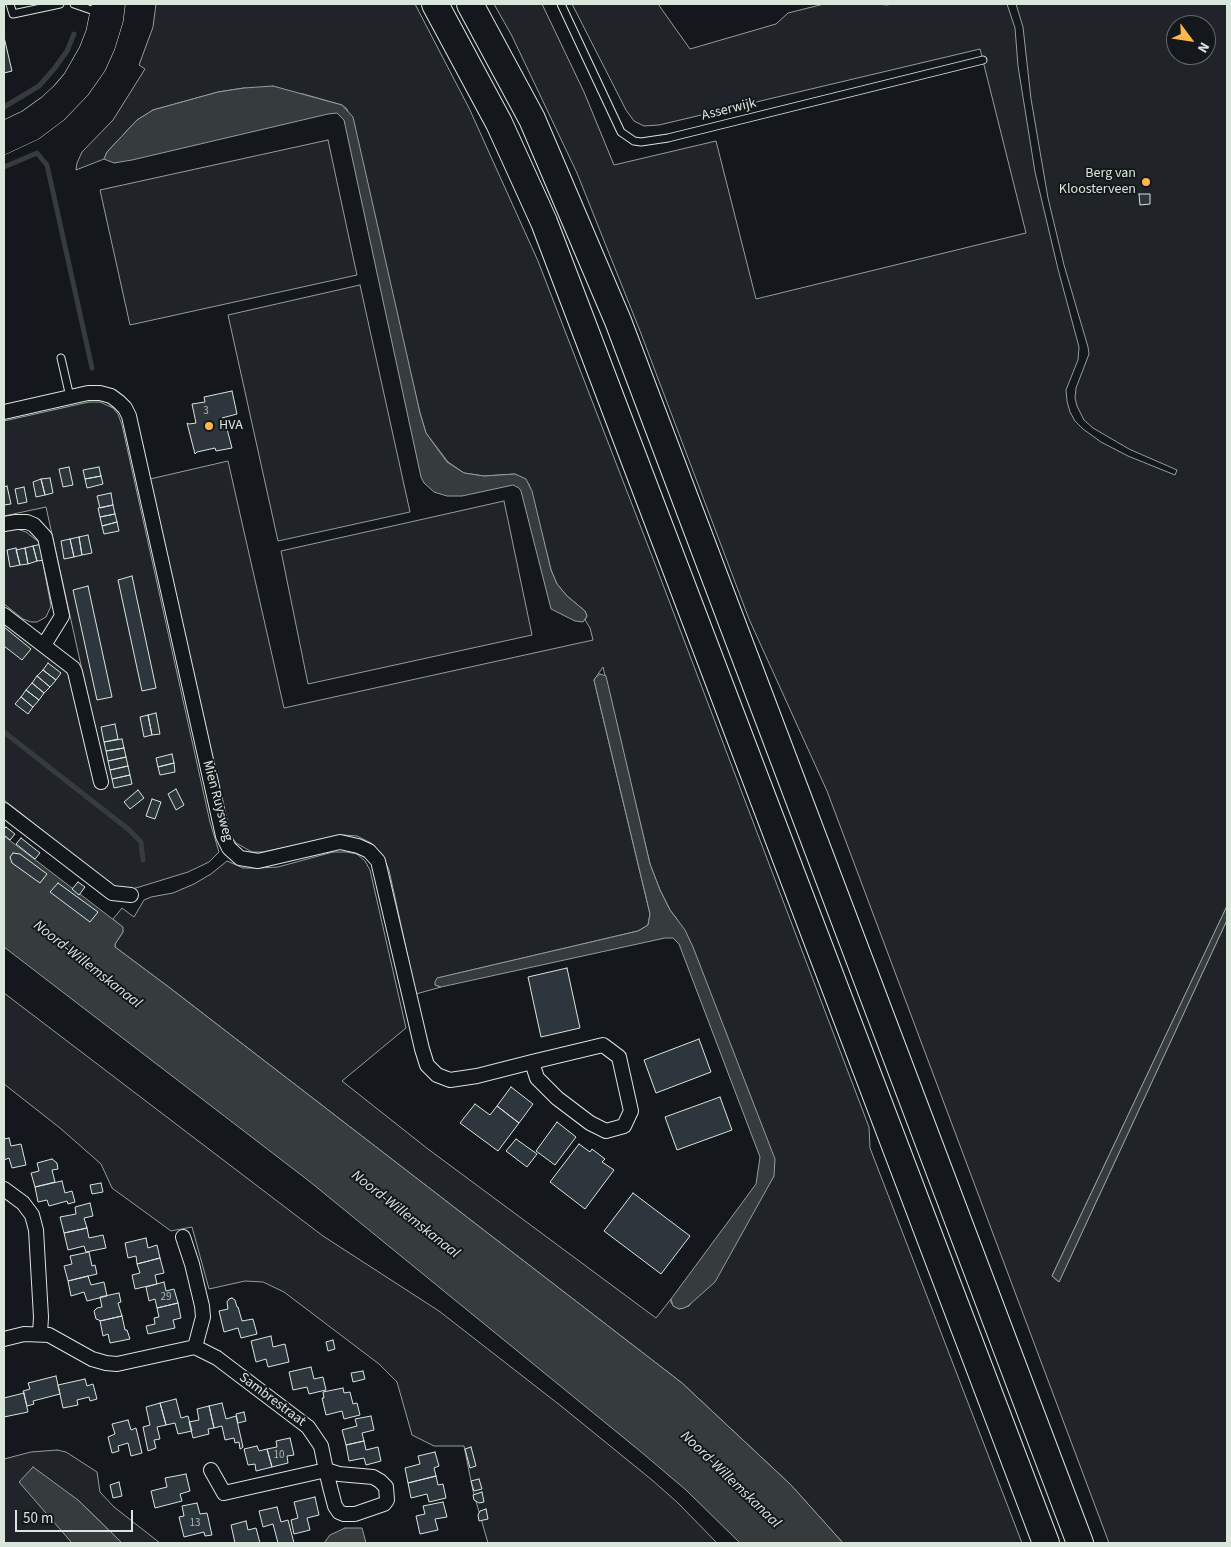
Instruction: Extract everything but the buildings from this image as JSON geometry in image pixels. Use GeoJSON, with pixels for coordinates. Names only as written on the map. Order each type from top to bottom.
{"type":"FeatureCollection","features":[{"type":"Feature","properties":{"kind":"highway"},"geometry":{"type":"LineString","coordinates":[[435,4],[499,123],[544,222],[1046,1543]]}},
{"type":"Feature","properties":{"kind":"highway"},"geometry":{"type":"LineString","coordinates":[[470,4],[532,119],[618,321],[1080,1543]]}},
{"type":"Feature","properties":{"kind":"street"},"geometry":{"type":"LineString","coordinates":[[4,145],[34,131],[58,113],[81,89],[97,66],[106,46],[114,20],[116,4]]}},
{"type":"Feature","properties":{"kind":"street"},"geometry":{"type":"LineString","coordinates":[[4,130],[27,119],[60,93],[81,66],[88,52],[100,9]]}},
{"type":"Feature","properties":{"kind":"street","name":"Mien Ruysweg"},"geometry":{"type":"LineString","coordinates":[[4,412],[88,393],[100,393],[110,396],[119,402],[129,416],[223,836],[229,848],[240,858],[258,861],[340,842],[358,846],[369,851],[378,861],[427,1066],[437,1075],[450,1080],[477,1076],[532,1062],[603,1045],[618,1057],[631,1110],[624,1126],[606,1130],[590,1123],[558,1098],[537,1078],[532,1062]]}},
{"type":"Feature","properties":{"kind":"street"},"geometry":{"type":"LineString","coordinates":[[4,524],[27,522],[34,525],[45,537],[62,616],[44,645]]}},
{"type":"Feature","properties":{"kind":"street"},"geometry":{"type":"LineString","coordinates":[[4,615],[73,668],[101,782]]}},
{"type":"Feature","properties":{"kind":"street"},"geometry":{"type":"LineString","coordinates":[[4,810],[112,893],[131,895]]}},
{"type":"Feature","properties":{"kind":"street"},"geometry":{"type":"LineString","coordinates":[[4,1189],[23,1203],[32,1215],[36,1239],[41,1317],[40,1334]]}},
{"type":"Feature","properties":{"kind":"street"},"geometry":{"type":"LineString","coordinates":[[4,1338],[24,1334],[40,1334],[54,1338],[92,1359],[117,1364],[195,1347],[203,1317],[202,1306],[192,1264],[183,1238]]}},
{"type":"Feature","properties":{"kind":"street","name":"Sambrestraat"},"geometry":{"type":"LineString","coordinates":[[195,1347],[217,1358],[308,1427],[321,1446],[326,1470],[335,1506],[339,1512],[356,1514],[384,1504],[387,1500],[386,1487],[373,1477],[340,1474],[326,1470],[224,1493],[210,1470]]}},
{"type":"Feature","properties":{"kind":"lane"},"geometry":{"type":"LineString","coordinates":[[10,4],[13,14],[60,4]]}},
{"type":"Feature","properties":{"kind":"lane"},"geometry":{"type":"LineString","coordinates":[[74,4],[100,9]]}},
{"type":"Feature","properties":{"kind":"lane","name":"Asserwijk"},"geometry":{"type":"LineString","coordinates":[[560,4],[621,132],[634,141],[641,142],[668,138],[982,60]]}},
{"type":"Feature","properties":{"kind":"lane"},"geometry":{"type":"LineString","coordinates":[[61,358],[70,397]]}},
{"type":"Feature","properties":{"kind":"shaded area"},"geometry":{"type":"Polygon","coordinates":[[[156,4],[415,4],[469,108],[538,261],[869,1127],[870,1148],[1022,1543],[843,1543],[791,1485],[682,1383],[115,947],[123,932],[122,927],[113,919],[122,908],[134,917],[144,900],[173,893],[194,884],[211,874],[227,861],[243,868],[278,867],[333,852],[357,854],[365,861],[370,870],[406,1028],[342,1081],[428,1149],[656,1318],[671,1299],[671,1303],[679,1309],[689,1306],[774,1176],[677,919],[660,890],[650,864],[603,667],[594,680],[650,914],[648,925],[638,931],[438,978],[435,985],[441,987],[416,994],[389,870],[382,854],[371,843],[357,836],[344,835],[263,852],[252,852],[236,843],[230,835],[150,479],[228,461],[284,708],[593,640],[590,628],[585,620],[587,616],[585,611],[567,596],[557,584],[551,570],[529,484],[515,474],[484,476],[464,473],[448,462],[426,433],[347,109],[342,105],[303,94],[244,88],[218,92],[153,110],[137,120],[107,152],[104,159],[76,170],[82,152],[113,120],[145,69],[139,65],[153,27],[156,4]]]}},
{"type":"Feature","properties":{"kind":"shaded area"},"geometry":{"type":"Polygon","coordinates":[[[494,4],[542,4],[584,92],[614,165],[716,141],[756,299],[1026,233],[980,49],[659,125],[644,126],[634,121],[626,110],[572,4],[658,4],[690,49],[776,24],[788,13],[824,4],[1007,4],[1015,28],[1018,66],[1035,172],[1079,347],[1078,360],[1066,390],[1070,412],[1083,429],[1101,442],[1128,456],[1175,475],[1177,470],[1129,449],[1093,428],[1084,420],[1077,406],[1075,398],[1076,388],[1089,354],[1088,347],[1064,265],[1048,198],[1031,99],[1023,27],[1016,4],[1227,4],[1227,906],[1052,1276],[1059,1282],[1227,920],[1227,1543],[1109,1543],[827,791],[749,619],[640,331],[577,173],[512,36],[494,4]]]}},
{"type":"Feature","properties":{"kind":"shaded area"},"geometry":{"type":"Polygon","coordinates":[[[328,140],[357,275],[130,325],[100,190],[328,140]]]}},
{"type":"Feature","properties":{"kind":"shaded area"},"geometry":{"type":"Polygon","coordinates":[[[360,285],[410,512],[278,541],[228,315],[360,285]]]}},
{"type":"Feature","properties":{"kind":"shaded area"},"geometry":{"type":"Polygon","coordinates":[[[89,402],[100,402],[113,408],[118,414],[122,425],[210,822],[219,852],[209,862],[188,872],[126,890],[115,887],[4,800],[4,623],[68,673],[95,785],[107,783],[46,507],[4,516],[4,421],[89,402]]]}},
{"type":"Feature","properties":{"kind":"shaded area"},"geometry":{"type":"Polygon","coordinates":[[[504,501],[532,635],[308,684],[281,551],[504,501]]]}},
{"type":"Feature","properties":{"kind":"shaded area"},"geometry":{"type":"Polygon","coordinates":[[[17,529],[26,532],[39,542],[51,606],[46,617],[37,622],[23,619],[4,604],[4,531],[17,529]]]}},
{"type":"Feature","properties":{"kind":"shaded area"},"geometry":{"type":"Polygon","coordinates":[[[4,993],[323,1236],[439,1311],[652,1480],[678,1503],[717,1543],[488,1543],[473,1491],[464,1446],[434,1446],[412,1435],[397,1382],[379,1364],[284,1292],[263,1282],[245,1281],[209,1289],[192,1227],[171,1231],[112,1188],[101,1164],[60,1128],[4,1084],[4,993]]]}},
{"type":"Feature","properties":{"kind":"shaded area"},"geometry":{"type":"Polygon","coordinates":[[[57,1450],[66,1452],[97,1472],[100,1492],[114,1507],[160,1543],[122,1543],[78,1500],[63,1532],[72,1543],[4,1543],[4,1459],[31,1452],[57,1450]]]}},
{"type":"Feature","properties":{"kind":"water"},"geometry":{"type":"Polygon","coordinates":[[[273,86],[342,105],[353,117],[426,433],[447,462],[464,473],[484,476],[515,474],[526,479],[532,491],[551,570],[557,584],[567,596],[585,611],[587,616],[583,622],[575,621],[551,609],[519,488],[513,485],[462,496],[447,496],[434,492],[424,483],[421,477],[344,120],[337,113],[132,160],[114,163],[104,159],[107,152],[137,120],[153,110],[218,92],[273,86]]]}},
{"type":"Feature","properties":{"kind":"water"},"geometry":{"type":"Polygon","coordinates":[[[600,674],[606,676],[650,864],[670,910],[685,930],[693,947],[775,1159],[774,1176],[715,1282],[688,1306],[679,1309],[673,1306],[671,1299],[756,1184],[760,1157],[679,944],[673,938],[665,938],[441,987],[435,985],[437,978],[638,931],[648,925],[650,914],[594,680],[600,674]]]}},
{"type":"Feature","properties":{"kind":"water","name":"Noord-Willemskanaal"},"geometry":{"type":"Polygon","coordinates":[[[4,836],[123,927],[123,932],[115,947],[682,1383],[791,1485],[843,1543],[740,1543],[686,1490],[640,1451],[309,1181],[4,947],[4,836]]]}},
{"type":"Feature","properties":{"kind":"water"},"geometry":{"type":"Polygon","coordinates":[[[1227,906],[1227,920],[1059,1282],[1052,1276],[1227,906]]]}},
{"type":"Feature","properties":{"kind":"water"},"geometry":{"type":"Polygon","coordinates":[[[33,1467],[78,1500],[122,1543],[72,1543],[19,1482],[33,1467]]]}},
{"type":"Feature","properties":{"kind":"water"},"geometry":{"type":"Polygon","coordinates":[[[345,1528],[362,1528],[366,1543],[324,1543],[330,1535],[345,1528]]]}},
{"type":"Feature","properties":{"kind":"waterway"},"geometry":{"type":"LineString","coordinates":[[4,107],[39,86],[67,51],[74,34]]}},
{"type":"Feature","properties":{"kind":"waterway"},"geometry":{"type":"LineString","coordinates":[[4,167],[37,153],[47,165],[92,368]]}},
{"type":"Feature","properties":{"kind":"waterway"},"geometry":{"type":"LineString","coordinates":[[4,732],[128,829],[141,842],[143,860]]}},
{"type":"Feature","properties":{"kind":"place","name":"Berg van Kloosterveen"},"geometry":{"type":"Point","coordinates":[1146,182]}},
{"type":"Feature","properties":{"kind":"place","name":"HVA"},"geometry":{"type":"Point","coordinates":[209,426]}}]}
